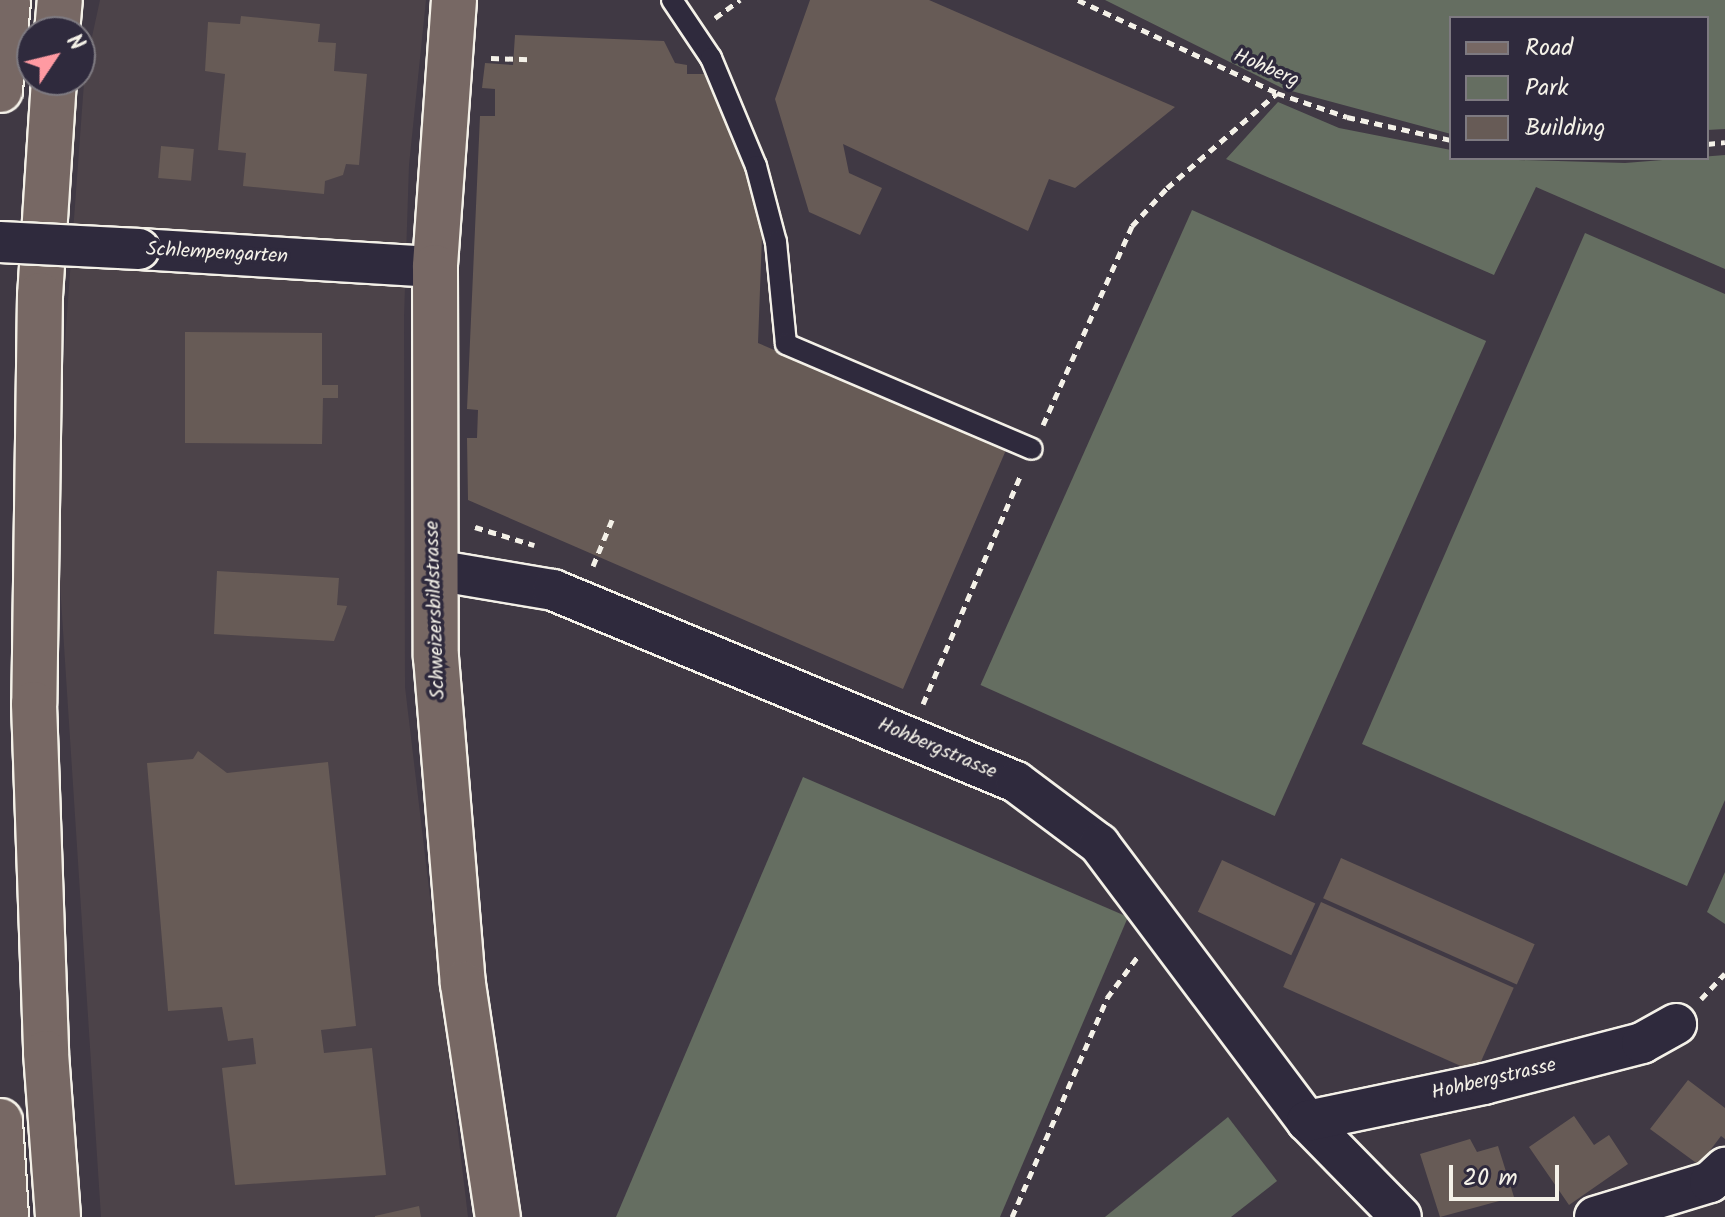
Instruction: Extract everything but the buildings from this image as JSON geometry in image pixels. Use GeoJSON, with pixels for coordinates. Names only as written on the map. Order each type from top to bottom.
{"type":"FeatureCollection","features":[{"type":"Feature","properties":{"kind":"main road"},"geometry":{"type":"LineString","coordinates":[[0,90],[8,0]]}},
{"type":"Feature","properties":{"kind":"main road","name":"Schweizersbildstrasse"},"geometry":{"type":"LineString","coordinates":[[454,0],[435,267],[435,570],[445,804],[463,984],[498,1217]]}},
{"type":"Feature","properties":{"kind":"main road"},"geometry":{"type":"LineString","coordinates":[[53,96],[40,295],[34,675],[46,1053],[58,1217]]}},
{"type":"Feature","properties":{"kind":"main road"},"geometry":{"type":"LineString","coordinates":[[0,1121],[6,1217]]}},
{"type":"Feature","properties":{"kind":"street","name":"Schlempengarten"},"geometry":{"type":"LineString","coordinates":[[0,242],[435,267]]}},
{"type":"Feature","properties":{"kind":"street","name":"Hohbergstrasse"},"geometry":{"type":"LineString","coordinates":[[435,570],[553,590],[1016,782],[1099,844],[1307,1121],[1401,1217]]}},
{"type":"Feature","properties":{"kind":"street","name":"Hohbergstrasse"},"geometry":{"type":"LineString","coordinates":[[1307,1121],[1642,1043],[1676,1024]]}},
{"type":"Feature","properties":{"kind":"street"},"geometry":{"type":"LineString","coordinates":[[1595,1217],[1710,1182],[1725,1168]]}},
{"type":"Feature","properties":{"kind":"lane"},"geometry":{"type":"LineString","coordinates":[[672,0],[711,58],[756,166],[776,242],[786,344],[1032,449]]}},
{"type":"Feature","properties":{"kind":"path","name":"Hohberg"},"geometry":{"type":"LineString","coordinates":[[1078,0],[1277,93],[1347,117],[1449,140]]}},
{"type":"Feature","properties":{"kind":"path"},"geometry":{"type":"LineString","coordinates":[[502,58],[529,59]]}},
{"type":"Feature","properties":{"kind":"path"},"geometry":{"type":"LineString","coordinates":[[908,737],[1132,226],[1167,188],[1277,93]]}},
{"type":"Feature","properties":{"kind":"path"},"geometry":{"type":"LineString","coordinates":[[593,566],[612,520]]}},
{"type":"Feature","properties":{"kind":"path"},"geometry":{"type":"LineString","coordinates":[[480,528],[503,534]]}},
{"type":"Feature","properties":{"kind":"path"},"geometry":{"type":"LineString","coordinates":[[1012,1217],[1107,998],[1138,955],[1169,936]]}},
{"type":"Feature","properties":{"kind":"shaded area"},"geometry":{"type":"Polygon","coordinates":[[[100,0],[426,0],[409,165],[404,317],[405,687],[468,1217],[101,1217],[54,491],[83,96],[96,96],[96,18],[100,0]]]}},
{"type":"Feature","properties":{"kind":"green space"},"geometry":{"type":"Polygon","coordinates":[[[1105,0],[1725,0],[1725,129],[1709,130],[1709,16],[1449,16],[1449,133],[1284,89],[1105,0]]]}},
{"type":"Feature","properties":{"kind":"green space"},"geometry":{"type":"Polygon","coordinates":[[[1278,102],[1339,128],[1449,150],[1449,160],[1625,163],[1709,160],[1709,156],[1725,155],[1725,269],[1536,187],[1494,275],[1226,159],[1278,102]]]}},
{"type":"Feature","properties":{"kind":"green space"},"geometry":{"type":"Polygon","coordinates":[[[1192,210],[1486,341],[1275,816],[980,685],[1192,210]]]}},
{"type":"Feature","properties":{"kind":"green space"},"geometry":{"type":"Polygon","coordinates":[[[1585,233],[1725,294],[1725,800],[1687,886],[1362,744],[1585,233]]]}},
{"type":"Feature","properties":{"kind":"green space"},"geometry":{"type":"Polygon","coordinates":[[[803,777],[1128,917],[1000,1217],[616,1217],[803,777]]]}},
{"type":"Feature","properties":{"kind":"green space"},"geometry":{"type":"Polygon","coordinates":[[[1725,872],[1725,924],[1707,912],[1725,872]]]}},
{"type":"Feature","properties":{"kind":"green space"},"geometry":{"type":"Polygon","coordinates":[[[1228,1117],[1277,1181],[1231,1217],[1105,1217],[1228,1117]]]}}]}
